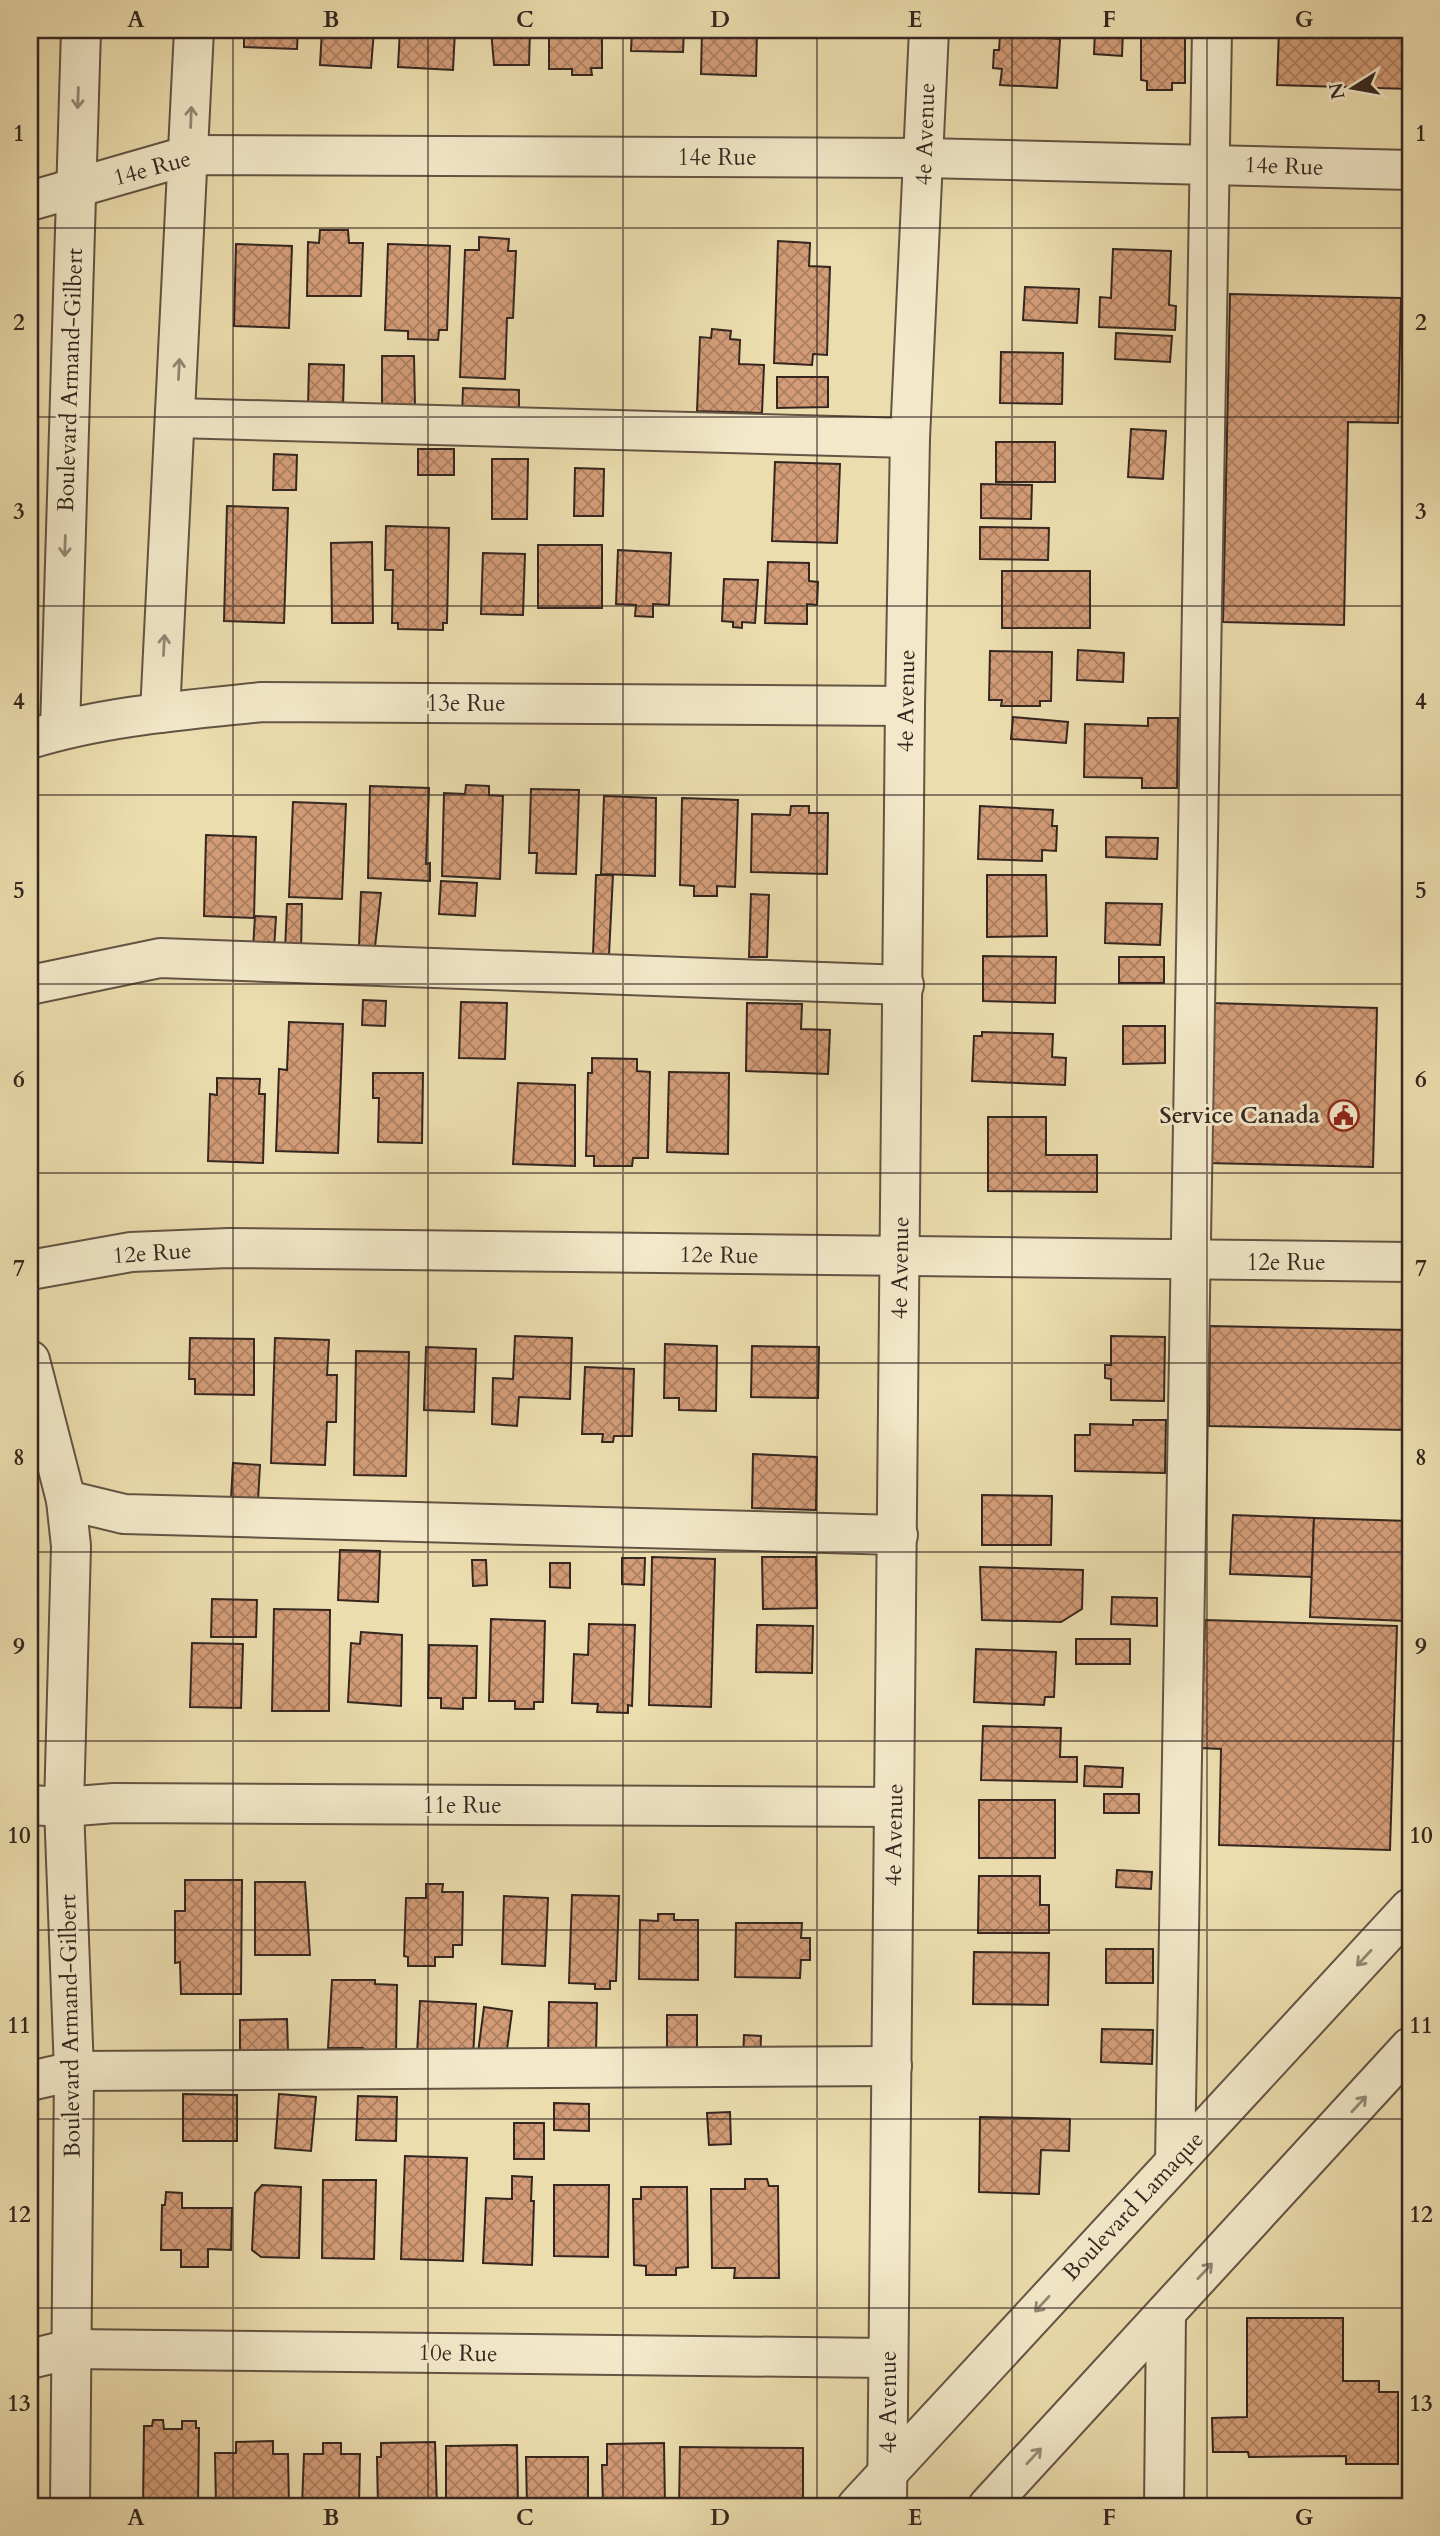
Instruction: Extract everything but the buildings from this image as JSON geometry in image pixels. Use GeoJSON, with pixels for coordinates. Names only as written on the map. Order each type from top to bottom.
{"type":"FeatureCollection","features":[{"type":"Feature","properties":{"kind":"street","name":"Boulevard Armand-Gilbert"},"geometry":{"type":"LineString","coordinates":[[45,735],[75,190],[81,30]]}},
{"type":"Feature","properties":{"kind":"street"},"geometry":{"type":"LineString","coordinates":[[160,713],[190,155],[194,30]]}},
{"type":"Feature","properties":{"kind":"street","name":"4e Avenue"},"geometry":{"type":"LineString","coordinates":[[888,2488],[905,706],[910,438],[929,30]]}},
{"type":"Feature","properties":{"kind":"street"},"geometry":{"type":"LineString","coordinates":[[1175,2160],[1212,164],[1212,30]]}},
{"type":"Feature","properties":{"kind":"street","name":"14e Rue"},"geometry":{"type":"LineString","coordinates":[[30,201],[190,155],[925,158],[1410,170]]}},
{"type":"Feature","properties":{"kind":"street"},"geometry":{"type":"LineString","coordinates":[[176,418],[910,438]]}},
{"type":"Feature","properties":{"kind":"street","name":"13e Rue"},"geometry":{"type":"LineString","coordinates":[[45,735],[160,713],[262,702],[905,706]]}},
{"type":"Feature","properties":{"kind":"street"},"geometry":{"type":"LineString","coordinates":[[30,985],[160,958],[904,985]]}},
{"type":"Feature","properties":{"kind":"street","name":"12e Rue"},"geometry":{"type":"LineString","coordinates":[[30,1270],[131,1252],[229,1248],[1410,1262]]}},
{"type":"Feature","properties":{"kind":"street","name":"Boulevard Armand-Gilbert"},"geometry":{"type":"LineString","coordinates":[[30,1360],[66,1500],[71,1546],[47,1806],[74,2071],[70,2506]]}},
{"type":"Feature","properties":{"kind":"street"},"geometry":{"type":"LineString","coordinates":[[66,1500],[124,1514],[898,1535]]}},
{"type":"Feature","properties":{"kind":"street","name":"11e Rue"},"geometry":{"type":"LineString","coordinates":[[47,1806],[114,1802],[894,1807]]}},
{"type":"Feature","properties":{"kind":"street","name":"Boulevard Lamaque"},"geometry":{"type":"LineString","coordinates":[[857,2506],[888,2488],[1175,2160],[1410,1908]]}},
{"type":"Feature","properties":{"kind":"street"},"geometry":{"type":"LineString","coordinates":[[988,2506],[1410,2048]]}},
{"type":"Feature","properties":{"kind":"street"},"geometry":{"type":"LineString","coordinates":[[30,2081],[74,2071],[892,2066]]}},
{"type":"Feature","properties":{"kind":"street"},"geometry":{"type":"LineString","coordinates":[[1164,2506],[1166,2314]]}},
{"type":"Feature","properties":{"kind":"street","name":"10e Rue"},"geometry":{"type":"LineString","coordinates":[[30,2359],[71,2349],[888,2358]]}},
{"type":"Feature","properties":{"kind":"place","name":"Service Canada"},"geometry":{"type":"Point","coordinates":[1343,1115]}}]}
